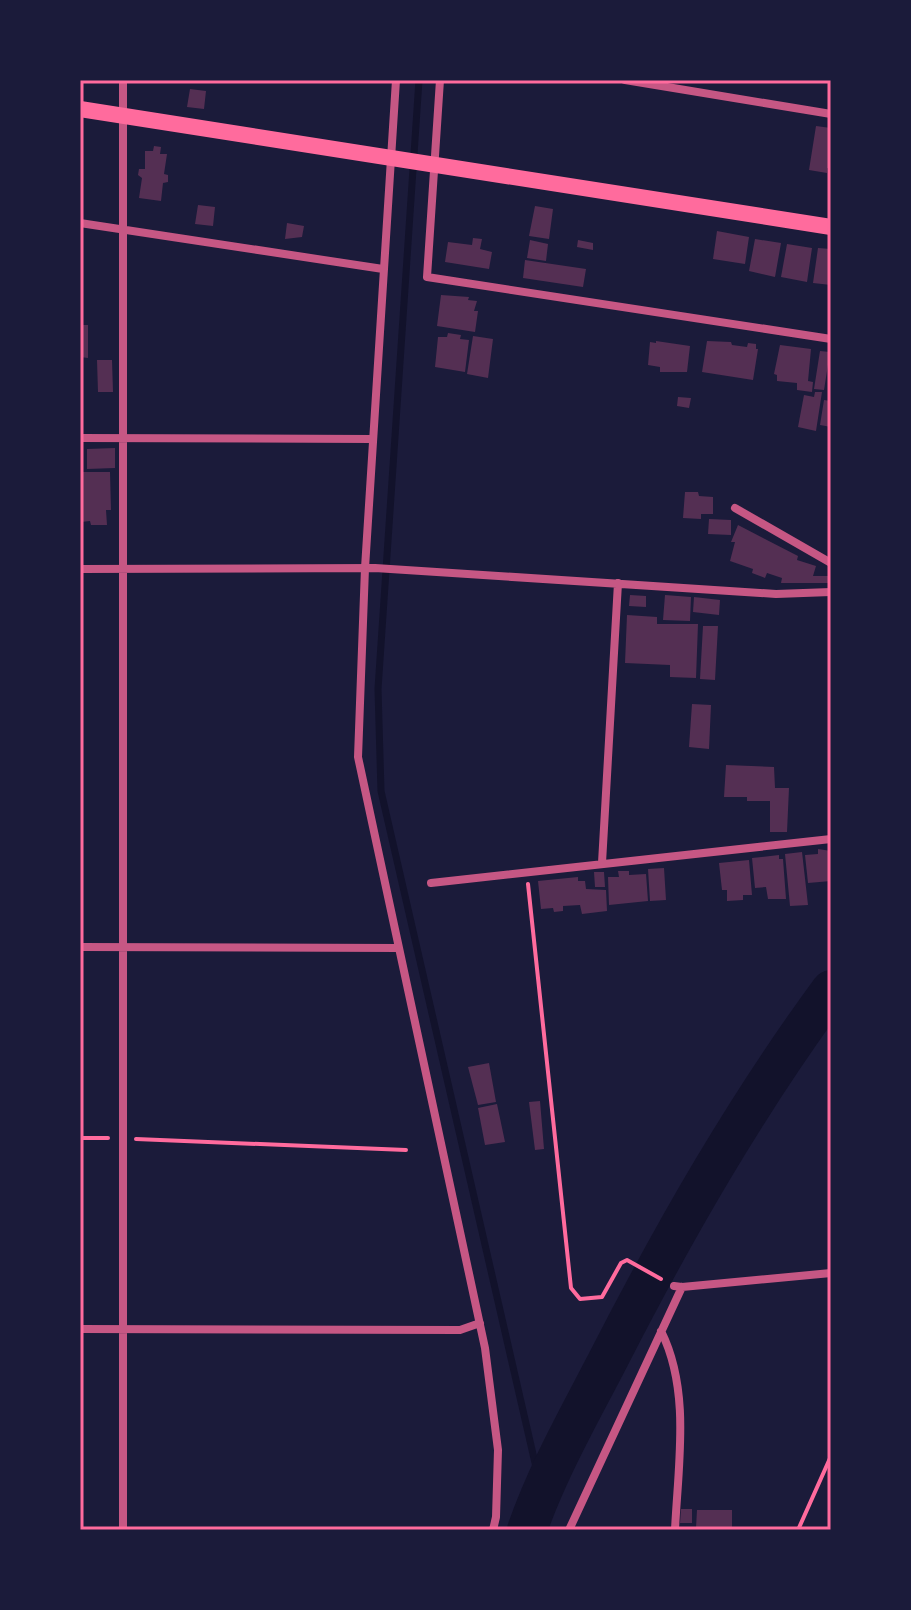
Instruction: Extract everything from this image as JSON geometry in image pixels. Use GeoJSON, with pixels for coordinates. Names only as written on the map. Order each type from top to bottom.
{"type":"FeatureCollection","features":[{"type":"Feature","properties":{"kind":"highway"},"geometry":{"type":"LineString","coordinates":[[80,109],[831,227]]}},
{"type":"Feature","properties":{"kind":"street"},"geometry":{"type":"LineString","coordinates":[[123,80],[123,1530]]}},
{"type":"Feature","properties":{"kind":"street"},"geometry":{"type":"LineString","coordinates":[[396,80],[394,158],[372,439],[370,568],[358,757],[480,1323],[498,1450],[493,1530]]}},
{"type":"Feature","properties":{"kind":"street"},"geometry":{"type":"LineString","coordinates":[[440,80],[432,164],[427,277],[831,339]]}},
{"type":"Feature","properties":{"kind":"street"},"geometry":{"type":"LineString","coordinates":[[625,80],[831,114]]}},
{"type":"Feature","properties":{"kind":"street"},"geometry":{"type":"LineString","coordinates":[[80,223],[383,269]]}},
{"type":"Feature","properties":{"kind":"street"},"geometry":{"type":"LineString","coordinates":[[80,438],[372,439]]}},
{"type":"Feature","properties":{"kind":"street"},"geometry":{"type":"LineString","coordinates":[[735,508],[831,563]]}},
{"type":"Feature","properties":{"kind":"street"},"geometry":{"type":"LineString","coordinates":[[80,569],[370,568],[776,594],[831,592]]}},
{"type":"Feature","properties":{"kind":"street"},"geometry":{"type":"LineString","coordinates":[[602,863],[618,583]]}},
{"type":"Feature","properties":{"kind":"street"},"geometry":{"type":"LineString","coordinates":[[431,883],[831,839]]}},
{"type":"Feature","properties":{"kind":"street"},"geometry":{"type":"LineString","coordinates":[[80,947],[399,948]]}},
{"type":"Feature","properties":{"kind":"street"},"geometry":{"type":"LineString","coordinates":[[569,1530],[661,1331],[678,1287],[831,1273]]}},
{"type":"Feature","properties":{"kind":"street"},"geometry":{"type":"LineString","coordinates":[[80,1329],[460,1330],[480,1323]]}},
{"type":"Feature","properties":{"kind":"street"},"geometry":{"type":"LineString","coordinates":[[661,1331],[672,1354],[681,1423],[675,1530]]}},
{"type":"Feature","properties":{"kind":"path"},"geometry":{"type":"LineString","coordinates":[[526,872],[571,1288],[580,1299],[602,1297],[621,1263],[627,1260],[678,1287]]}},
{"type":"Feature","properties":{"kind":"path"},"geometry":{"type":"LineString","coordinates":[[80,1138],[406,1150]]}},
{"type":"Feature","properties":{"kind":"path"},"geometry":{"type":"LineString","coordinates":[[798,1530],[831,1456]]}},
{"type":"Feature","properties":{"kind":"building"},"geometry":{"type":"Polygon","coordinates":[[[190,89],[206,91],[204,109],[187,107],[190,89]]]}},
{"type":"Feature","properties":{"kind":"building"},"geometry":{"type":"Polygon","coordinates":[[[816,126],[831,128],[831,169],[827,168],[827,173],[809,170],[816,126]]]}},
{"type":"Feature","properties":{"kind":"building"},"geometry":{"type":"Polygon","coordinates":[[[154,146],[161,147],[160,154],[167,154],[164,174],[168,175],[168,182],[163,183],[161,201],[139,198],[142,178],[138,175],[139,169],[145,169],[145,151],[153,151],[154,146]]]}},
{"type":"Feature","properties":{"kind":"building"},"geometry":{"type":"Polygon","coordinates":[[[198,205],[215,207],[213,226],[195,224],[198,205]]]}},
{"type":"Feature","properties":{"kind":"building"},"geometry":{"type":"Polygon","coordinates":[[[535,206],[553,209],[549,239],[529,236],[535,206]]]}},
{"type":"Feature","properties":{"kind":"building"},"geometry":{"type":"Polygon","coordinates":[[[287,223],[304,226],[302,237],[285,239],[287,223]]]}},
{"type":"Feature","properties":{"kind":"building"},"geometry":{"type":"Polygon","coordinates":[[[717,231],[749,237],[745,264],[713,259],[717,231]]]}},
{"type":"Feature","properties":{"kind":"building"},"geometry":{"type":"Polygon","coordinates":[[[473,238],[482,239],[480,249],[492,252],[489,269],[445,262],[448,242],[472,245],[473,238]]]}},
{"type":"Feature","properties":{"kind":"building"},"geometry":{"type":"Polygon","coordinates":[[[755,239],[781,243],[775,277],[749,271],[755,239]]]}},
{"type":"Feature","properties":{"kind":"building"},"geometry":{"type":"Polygon","coordinates":[[[530,240],[548,244],[546,261],[527,258],[530,240]]]}},
{"type":"Feature","properties":{"kind":"building"},"geometry":{"type":"Polygon","coordinates":[[[578,240],[593,243],[593,250],[577,247],[578,240]]]}},
{"type":"Feature","properties":{"kind":"building"},"geometry":{"type":"Polygon","coordinates":[[[787,244],[812,248],[807,282],[781,277],[787,244]]]}},
{"type":"Feature","properties":{"kind":"building"},"geometry":{"type":"Polygon","coordinates":[[[818,248],[831,249],[831,285],[813,283],[818,248]]]}},
{"type":"Feature","properties":{"kind":"building"},"geometry":{"type":"Polygon","coordinates":[[[525,260],[586,269],[583,287],[523,278],[525,260]]]}},
{"type":"Feature","properties":{"kind":"building"},"geometry":{"type":"Polygon","coordinates":[[[441,295],[469,297],[468,300],[477,301],[475,332],[437,326],[441,295]]]}},
{"type":"Feature","properties":{"kind":"building"},"geometry":{"type":"Polygon","coordinates":[[[80,325],[88,325],[88,358],[80,357],[80,325]]]}},
{"type":"Feature","properties":{"kind":"building"},"geometry":{"type":"Polygon","coordinates":[[[448,333],[469,340],[465,372],[435,367],[438,337],[447,337],[448,333]]]}},
{"type":"Feature","properties":{"kind":"building"},"geometry":{"type":"Polygon","coordinates":[[[473,336],[493,339],[488,378],[467,374],[473,336]]]}},
{"type":"Feature","properties":{"kind":"building"},"geometry":{"type":"Polygon","coordinates":[[[707,341],[731,342],[732,345],[747,347],[748,343],[756,344],[758,349],[753,380],[702,372],[707,341]]]}},
{"type":"Feature","properties":{"kind":"building"},"geometry":{"type":"Polygon","coordinates":[[[650,342],[690,346],[687,372],[660,372],[660,367],[648,365],[650,342]]]}},
{"type":"Feature","properties":{"kind":"building"},"geometry":{"type":"Polygon","coordinates":[[[780,345],[811,349],[808,381],[813,382],[812,392],[797,390],[797,383],[777,381],[774,374],[780,345]]]}},
{"type":"Feature","properties":{"kind":"building"},"geometry":{"type":"Polygon","coordinates":[[[820,351],[830,352],[824,390],[814,389],[820,351]]]}},
{"type":"Feature","properties":{"kind":"building"},"geometry":{"type":"Polygon","coordinates":[[[97,360],[112,360],[113,392],[98,392],[97,360]]]}},
{"type":"Feature","properties":{"kind":"building"},"geometry":{"type":"Polygon","coordinates":[[[815,392],[822,392],[816,431],[798,427],[804,395],[814,397],[815,392]]]}},
{"type":"Feature","properties":{"kind":"building"},"geometry":{"type":"Polygon","coordinates":[[[678,397],[691,398],[689,408],[677,406],[678,397]]]}},
{"type":"Feature","properties":{"kind":"building"},"geometry":{"type":"Polygon","coordinates":[[[824,400],[831,401],[831,427],[820,425],[824,400]]]}},
{"type":"Feature","properties":{"kind":"building"},"geometry":{"type":"Polygon","coordinates":[[[115,448],[115,468],[87,469],[87,449],[115,448]]]}},
{"type":"Feature","properties":{"kind":"building"},"geometry":{"type":"Polygon","coordinates":[[[80,472],[110,472],[111,510],[106,510],[107,525],[81,522],[80,472]]]}},
{"type":"Feature","properties":{"kind":"building"},"geometry":{"type":"Polygon","coordinates":[[[685,492],[713,497],[713,514],[701,514],[701,519],[683,518],[685,492]]]}},
{"type":"Feature","properties":{"kind":"building"},"geometry":{"type":"Polygon","coordinates":[[[709,519],[731,520],[731,535],[708,534],[709,519]]]}},
{"type":"Feature","properties":{"kind":"building"},"geometry":{"type":"Polygon","coordinates":[[[738,525],[798,556],[797,560],[816,566],[813,576],[831,576],[831,583],[781,583],[782,578],[767,573],[765,578],[752,573],[753,569],[730,561],[735,542],[731,542],[738,525]]]}},
{"type":"Feature","properties":{"kind":"building"},"geometry":{"type":"Polygon","coordinates":[[[630,595],[646,596],[646,607],[629,606],[630,595]]]}},
{"type":"Feature","properties":{"kind":"building"},"geometry":{"type":"Polygon","coordinates":[[[665,595],[691,597],[690,621],[663,620],[665,595]]]}},
{"type":"Feature","properties":{"kind":"building"},"geometry":{"type":"Polygon","coordinates":[[[694,597],[720,600],[719,615],[693,612],[694,597]]]}},
{"type":"Feature","properties":{"kind":"building"},"geometry":{"type":"Polygon","coordinates":[[[627,615],[657,617],[657,624],[698,624],[696,678],[670,677],[670,665],[625,663],[627,615]]]}},
{"type":"Feature","properties":{"kind":"building"},"geometry":{"type":"Polygon","coordinates":[[[703,626],[718,626],[715,680],[700,679],[703,626]]]}},
{"type":"Feature","properties":{"kind":"building"},"geometry":{"type":"Polygon","coordinates":[[[692,704],[711,705],[709,749],[689,747],[692,704]]]}},
{"type":"Feature","properties":{"kind":"building"},"geometry":{"type":"Polygon","coordinates":[[[726,765],[774,767],[775,788],[789,788],[787,832],[770,832],[770,801],[724,797],[726,765]]]}},
{"type":"Feature","properties":{"kind":"building"},"geometry":{"type":"Polygon","coordinates":[[[818,849],[831,851],[831,881],[808,883],[805,855],[818,854],[818,849]]]}},
{"type":"Feature","properties":{"kind":"building"},"geometry":{"type":"Polygon","coordinates":[[[802,852],[808,905],[790,906],[785,854],[802,852]]]}},
{"type":"Feature","properties":{"kind":"building"},"geometry":{"type":"Polygon","coordinates":[[[779,855],[779,859],[783,859],[786,899],[768,899],[766,887],[755,888],[752,858],[779,855]]]}},
{"type":"Feature","properties":{"kind":"building"},"geometry":{"type":"Polygon","coordinates":[[[749,860],[752,895],[743,895],[743,900],[727,901],[727,890],[722,890],[719,863],[749,860]]]}},
{"type":"Feature","properties":{"kind":"building"},"geometry":{"type":"Polygon","coordinates":[[[664,868],[666,900],[650,901],[648,869],[664,868]]]}},
{"type":"Feature","properties":{"kind":"building"},"geometry":{"type":"Polygon","coordinates":[[[618,871],[629,871],[629,875],[646,874],[648,901],[609,905],[608,877],[619,877],[618,871]]]}},
{"type":"Feature","properties":{"kind":"building"},"geometry":{"type":"Polygon","coordinates":[[[594,872],[604,872],[605,887],[595,887],[594,872]]]}},
{"type":"Feature","properties":{"kind":"building"},"geometry":{"type":"Polygon","coordinates":[[[578,877],[578,881],[585,881],[586,889],[606,890],[607,911],[582,914],[580,905],[563,906],[563,911],[554,912],[553,908],[541,909],[538,881],[578,877]]]}},
{"type":"Feature","properties":{"kind":"building"},"geometry":{"type":"Polygon","coordinates":[[[489,1063],[496,1102],[478,1105],[468,1067],[489,1063]]]}},
{"type":"Feature","properties":{"kind":"building"},"geometry":{"type":"Polygon","coordinates":[[[540,1101],[544,1149],[535,1150],[529,1102],[540,1101]]]}},
{"type":"Feature","properties":{"kind":"building"},"geometry":{"type":"Polygon","coordinates":[[[497,1104],[505,1142],[485,1145],[478,1108],[497,1104]]]}},
{"type":"Feature","properties":{"kind":"building"},"geometry":{"type":"Polygon","coordinates":[[[681,1509],[692,1509],[692,1523],[680,1523],[681,1509]]]}},
{"type":"Feature","properties":{"kind":"building"},"geometry":{"type":"Polygon","coordinates":[[[697,1510],[732,1510],[732,1530],[696,1528],[697,1510]]]}},
{"type":"Feature","properties":{"kind":"waterway"},"geometry":{"type":"LineString","coordinates":[[419,80],[378,689],[381,791],[541,1489]]}},
{"type":"Feature","properties":{"kind":"waterway"},"geometry":{"type":"LineString","coordinates":[[527,1530],[564,1444],[685,1217],[740,1124],[831,990]]}}]}
